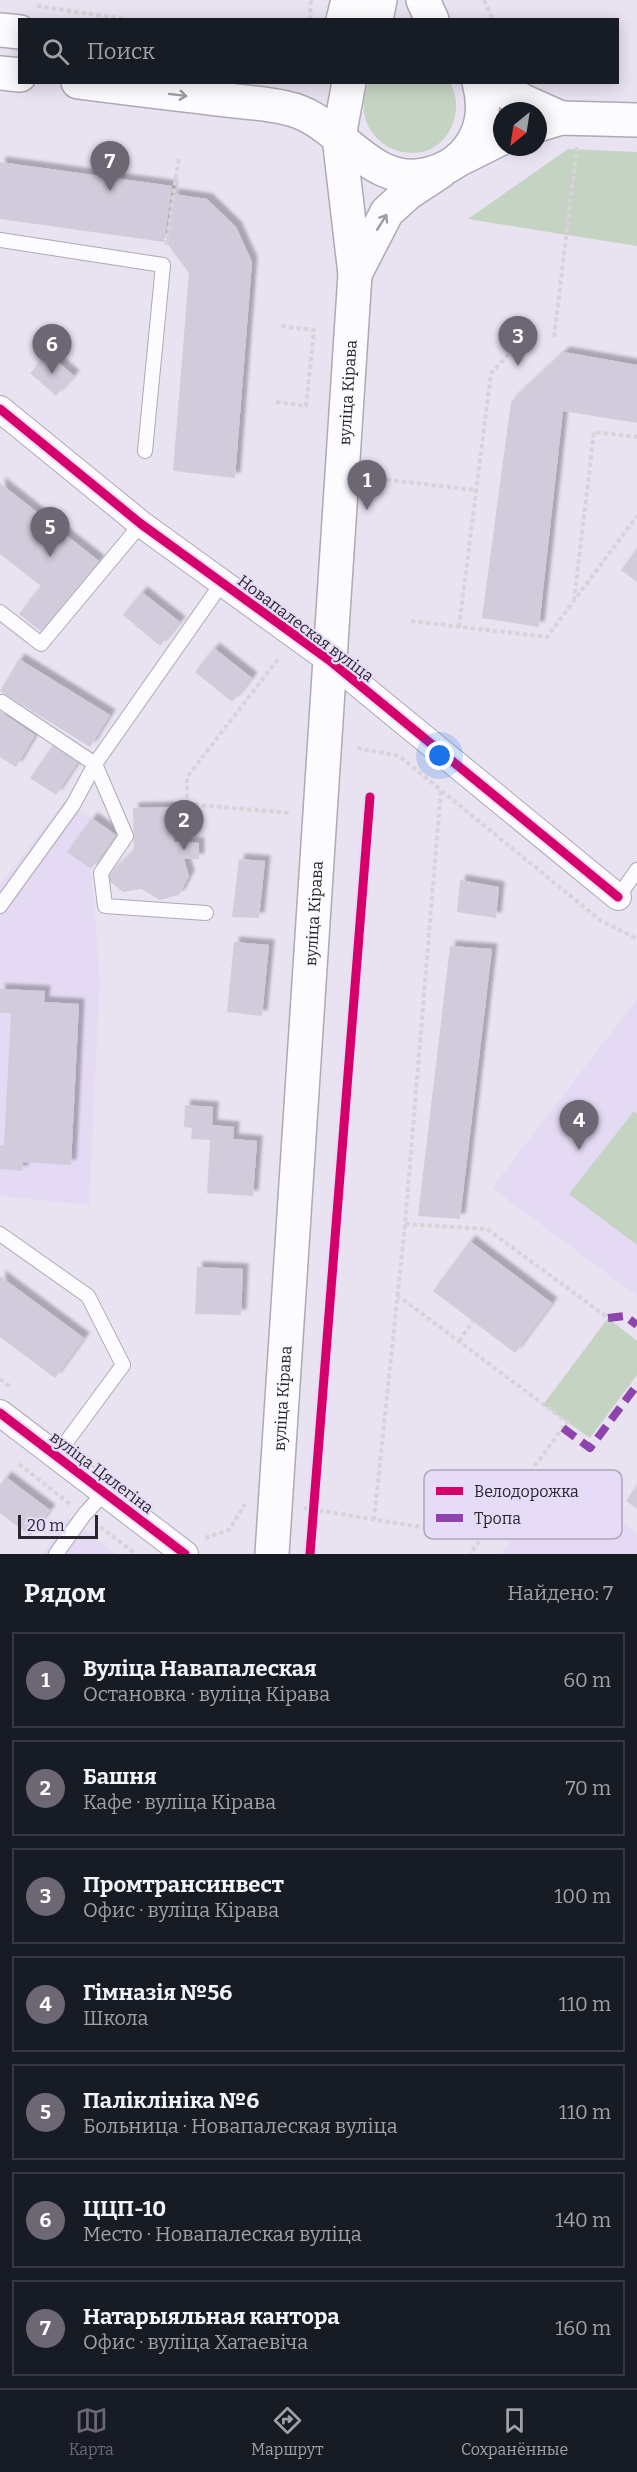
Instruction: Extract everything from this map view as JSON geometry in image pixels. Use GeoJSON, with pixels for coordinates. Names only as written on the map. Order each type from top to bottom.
{"type":"FeatureCollection","features":[{"type":"Feature","properties":{"kind":"main road"},"geometry":{"type":"LineString","coordinates":[[344,18],[348,0]]}},
{"type":"Feature","properties":{"kind":"main road"},"geometry":{"type":"LineString","coordinates":[[376,18],[380,0]]}},
{"type":"Feature","properties":{"kind":"main road"},"geometry":{"type":"LineString","coordinates":[[423,0],[431,18]]}},
{"type":"Feature","properties":{"kind":"main road"},"geometry":{"type":"LineString","coordinates":[[0,30],[18,22]]}},
{"type":"Feature","properties":{"kind":"main road"},"geometry":{"type":"LineString","coordinates":[[0,73],[18,75]]}},
{"type":"Feature","properties":{"kind":"main road"},"geometry":{"type":"LineString","coordinates":[[94,84],[288,108],[326,126],[355,153],[393,174],[418,176],[450,165],[493,143]]}},
{"type":"Feature","properties":{"kind":"main road","name":"вуліца Кірава"},"geometry":{"type":"LineString","coordinates":[[272,1554],[355,274],[339,137],[349,84]]}},
{"type":"Feature","properties":{"kind":"main road"},"geometry":{"type":"LineString","coordinates":[[450,165],[470,148],[481,125],[483,100],[479,84]]}},
{"type":"Feature","properties":{"kind":"main road"},"geometry":{"type":"LineString","coordinates":[[492,84],[523,101],[559,130],[637,120]]}},
{"type":"Feature","properties":{"kind":"main road","name":"вуліца Кірава"},"geometry":{"type":"LineString","coordinates":[[355,274],[387,212],[408,193],[450,165]]}},
{"type":"Feature","properties":{"kind":"street","name":"Новапалеская вуліца"},"geometry":{"type":"LineString","coordinates":[[0,409],[141,524],[329,660],[618,897]]}},
{"type":"Feature","properties":{"kind":"street","name":"вуліца Цялегіна"},"geometry":{"type":"LineString","coordinates":[[0,1413],[104,1493],[191,1543]]}},
{"type":"Feature","properties":{"kind":"lane"},"geometry":{"type":"LineString","coordinates":[[0,240],[163,265],[145,452]]}},
{"type":"Feature","properties":{"kind":"lane"},"geometry":{"type":"LineString","coordinates":[[0,612],[41,645],[141,524]]}},
{"type":"Feature","properties":{"kind":"lane"},"geometry":{"type":"LineString","coordinates":[[0,906],[73,805],[95,764],[222,584]]}},
{"type":"Feature","properties":{"kind":"lane"},"geometry":{"type":"LineString","coordinates":[[2,702],[95,764],[126,836],[101,873],[105,906],[206,913]]}},
{"type":"Feature","properties":{"kind":"lane"},"geometry":{"type":"LineString","coordinates":[[618,897],[637,870]]}},
{"type":"Feature","properties":{"kind":"lane"},"geometry":{"type":"LineString","coordinates":[[0,1234],[88,1296],[123,1365],[56,1456]]}},
{"type":"Feature","properties":{"kind":"lane"},"geometry":{"type":"LineString","coordinates":[[56,1554],[104,1493]]}},
{"type":"Feature","properties":{"kind":"path"},"geometry":{"type":"LineString","coordinates":[[310,18],[311,0]]}},
{"type":"Feature","properties":{"kind":"path"},"geometry":{"type":"LineString","coordinates":[[484,0],[492,18]]}},
{"type":"Feature","properties":{"kind":"path"},"geometry":{"type":"LineString","coordinates":[[554,337],[559,130]]}},
{"type":"Feature","properties":{"kind":"path"},"geometry":{"type":"LineString","coordinates":[[163,265],[179,157]]}},
{"type":"Feature","properties":{"kind":"path"},"geometry":{"type":"LineString","coordinates":[[276,402],[306,406],[314,330],[281,326]]}},
{"type":"Feature","properties":{"kind":"path"},"geometry":{"type":"LineString","coordinates":[[459,627],[491,373],[529,333]]}},
{"type":"Feature","properties":{"kind":"path"},"geometry":{"type":"LineString","coordinates":[[574,601],[594,432],[637,437]]}},
{"type":"Feature","properties":{"kind":"path"},"geometry":{"type":"LineString","coordinates":[[369,478],[476,490]]}},
{"type":"Feature","properties":{"kind":"path"},"geometry":{"type":"LineString","coordinates":[[411,621],[547,637],[637,516]]}},
{"type":"Feature","properties":{"kind":"path"},"geometry":{"type":"LineString","coordinates":[[188,843],[187,777],[279,658]]}},
{"type":"Feature","properties":{"kind":"path"},"geometry":{"type":"LineString","coordinates":[[357,748],[399,756],[600,920],[637,939]]}},
{"type":"Feature","properties":{"kind":"path"},"geometry":{"type":"LineString","coordinates":[[374,1520],[405,1224],[441,789]]}},
{"type":"Feature","properties":{"kind":"path"},"geometry":{"type":"LineString","coordinates":[[187,804],[292,813]]}},
{"type":"Feature","properties":{"kind":"path"},"geometry":{"type":"LineString","coordinates":[[405,1224],[487,1229],[608,1318]]}},
{"type":"Feature","properties":{"kind":"path"},"geometry":{"type":"LineString","coordinates":[[398,1295],[567,1422],[532,1470]]}},
{"type":"Feature","properties":{"kind":"path"},"geometry":{"type":"LineString","coordinates":[[459,1341],[473,1321]]}},
{"type":"Feature","properties":{"kind":"path"},"geometry":{"type":"LineString","coordinates":[[308,1509],[314,1499]]}},
{"type":"Feature","properties":{"kind":"path"},"geometry":{"type":"LineString","coordinates":[[191,1543],[229,1530],[245,1503]]}},
{"type":"Feature","properties":{"kind":"path"},"geometry":{"type":"LineString","coordinates":[[308,1509],[424,1528]]}},
{"type":"Feature","properties":{"kind":"path"},"geometry":{"type":"LineString","coordinates":[[308,1509],[313,1521]]}},
{"type":"Feature","properties":{"kind":"path"},"geometry":{"type":"LineString","coordinates":[[470,1554],[481,1539]]}},
{"type":"Feature","properties":{"kind":"shaded area"},"geometry":{"type":"Polygon","coordinates":[[[65,801],[116,835],[91,869],[100,981],[89,1205],[0,1196],[0,885],[65,801]]]}},
{"type":"Feature","properties":{"kind":"shaded area"},"geometry":{"type":"Polygon","coordinates":[[[637,999],[637,1296],[492,1188],[637,999]]]}},
{"type":"Feature","properties":{"kind":"shaded area"},"geometry":{"type":"Polygon","coordinates":[[[68,1517],[116,1554],[43,1554],[68,1517]]]}},
{"type":"Feature","properties":{"kind":"shaded area"},"geometry":{"type":"Polygon","coordinates":[[[622,1523],[637,1533],[637,1554],[501,1554],[512,1539],[622,1539],[622,1523]]]}},
{"type":"Feature","properties":{"kind":"green space"},"geometry":{"type":"Polygon","coordinates":[[[369,84],[450,84],[456,102],[456,113],[442,141],[427,150],[409,153],[392,149],[377,139],[367,124],[364,105],[369,84]]]}},
{"type":"Feature","properties":{"kind":"green space"},"geometry":{"type":"Polygon","coordinates":[[[568,149],[637,152],[637,246],[468,219],[568,149]]]}},
{"type":"Feature","properties":{"kind":"green space"},"geometry":{"type":"Polygon","coordinates":[[[634,1111],[637,1114],[637,1245],[569,1194],[634,1111]]]}},
{"type":"Feature","properties":{"kind":"green space"},"geometry":{"type":"Polygon","coordinates":[[[608,1318],[637,1341],[637,1375],[590,1438],[543,1405],[608,1318]]]}},
{"type":"Feature","properties":{"kind":"building"},"geometry":{"type":"Polygon","coordinates":[[[0,162],[172,186],[164,242],[0,219],[0,162]]]}},
{"type":"Feature","properties":{"kind":"building"},"geometry":{"type":"Polygon","coordinates":[[[173,194],[207,199],[236,227],[252,262],[235,478],[173,471],[189,273],[166,242],[173,194]]]}},
{"type":"Feature","properties":{"kind":"building"},"geometry":{"type":"Polygon","coordinates":[[[564,352],[637,365],[637,423],[563,411],[539,627],[482,618],[511,402],[564,352]]]}},
{"type":"Feature","properties":{"kind":"building"},"geometry":{"type":"Polygon","coordinates":[[[49,354],[74,376],[56,396],[30,373],[49,354]]]}},
{"type":"Feature","properties":{"kind":"building"},"geometry":{"type":"Polygon","coordinates":[[[0,483],[99,561],[43,633],[19,614],[41,586],[0,554],[0,483]]]}},
{"type":"Feature","properties":{"kind":"building"},"geometry":{"type":"Polygon","coordinates":[[[637,549],[637,582],[621,570],[637,549]]]}},
{"type":"Feature","properties":{"kind":"building"},"geometry":{"type":"Polygon","coordinates":[[[142,592],[180,622],[160,646],[123,615],[142,592]]]}},
{"type":"Feature","properties":{"kind":"building"},"geometry":{"type":"Polygon","coordinates":[[[214,648],[252,678],[232,702],[195,672],[214,648]]]}},
{"type":"Feature","properties":{"kind":"building"},"geometry":{"type":"Polygon","coordinates":[[[19,659],[110,715],[90,747],[0,691],[19,659]]]}},
{"type":"Feature","properties":{"kind":"building"},"geometry":{"type":"Polygon","coordinates":[[[0,711],[35,735],[16,767],[0,757],[0,711]]]}},
{"type":"Feature","properties":{"kind":"building"},"geometry":{"type":"Polygon","coordinates":[[[53,745],[78,762],[56,795],[30,778],[53,745]]]}},
{"type":"Feature","properties":{"kind":"building"},"geometry":{"type":"Polygon","coordinates":[[[170,807],[174,842],[199,843],[199,859],[184,859],[189,876],[179,895],[160,900],[141,889],[123,892],[106,878],[134,851],[133,808],[170,807]]]}},
{"type":"Feature","properties":{"kind":"building"},"geometry":{"type":"Polygon","coordinates":[[[92,818],[116,835],[91,869],[67,852],[92,818]]]}},
{"type":"Feature","properties":{"kind":"building"},"geometry":{"type":"Polygon","coordinates":[[[239,859],[265,861],[259,918],[232,917],[239,859]]]}},
{"type":"Feature","properties":{"kind":"building"},"geometry":{"type":"Polygon","coordinates":[[[460,880],[499,887],[496,918],[457,912],[460,880]]]}},
{"type":"Feature","properties":{"kind":"building"},"geometry":{"type":"Polygon","coordinates":[[[234,942],[269,945],[262,1016],[227,1012],[234,942]]]}},
{"type":"Feature","properties":{"kind":"building"},"geometry":{"type":"Polygon","coordinates":[[[450,946],[492,949],[460,1219],[418,1216],[450,946]]]}},
{"type":"Feature","properties":{"kind":"building"},"geometry":{"type":"Polygon","coordinates":[[[0,989],[45,991],[44,1002],[79,1004],[71,1165],[23,1162],[23,1171],[0,1169],[0,1145],[4,1145],[11,1013],[0,1013],[0,989]]]}},
{"type":"Feature","properties":{"kind":"building"},"geometry":{"type":"Polygon","coordinates":[[[185,1105],[213,1107],[212,1125],[234,1127],[233,1139],[257,1141],[253,1196],[207,1193],[210,1140],[191,1139],[192,1128],[184,1127],[185,1105]]]}},
{"type":"Feature","properties":{"kind":"building"},"geometry":{"type":"Polygon","coordinates":[[[470,1241],[552,1303],[515,1353],[433,1291],[470,1241]]]}},
{"type":"Feature","properties":{"kind":"building"},"geometry":{"type":"Polygon","coordinates":[[[197,1267],[243,1269],[241,1315],[195,1314],[197,1267]]]}},
{"type":"Feature","properties":{"kind":"building"},"geometry":{"type":"Polygon","coordinates":[[[0,1276],[84,1338],[55,1378],[0,1337],[0,1276]]]}},
{"type":"Feature","properties":{"kind":"building"},"geometry":{"type":"Polygon","coordinates":[[[6,1477],[50,1510],[30,1536],[0,1513],[0,1485],[6,1477]]]}},
{"type":"Feature","properties":{"kind":"building"},"geometry":{"type":"Polygon","coordinates":[[[637,1485],[637,1509],[626,1501],[637,1485]]]}},
{"type":"Feature","properties":{"kind":"marked path"},"geometry":{"type":"LineString","coordinates":[[608,1318],[625,1316],[637,1325]]}},
{"type":"Feature","properties":{"kind":"marked path"},"geometry":{"type":"LineString","coordinates":[[563,1428],[590,1448],[637,1385]]}},
{"type":"Feature","properties":{"kind":"cycle path"},"geometry":{"type":"LineString","coordinates":[[0,409],[141,524],[329,660],[618,897]]}},
{"type":"Feature","properties":{"kind":"cycle path"},"geometry":{"type":"LineString","coordinates":[[310,1554],[370,797]]}},
{"type":"Feature","properties":{"kind":"cycle path"},"geometry":{"type":"LineString","coordinates":[[0,1413],[185,1554]]}},
{"type":"Feature","properties":{"kind":"place","name":"Натарыяльная кантора"},"geometry":{"type":"Point","coordinates":[110,191]}},
{"type":"Feature","properties":{"kind":"place","name":"Промтрансинвест"},"geometry":{"type":"Point","coordinates":[518,366]}},
{"type":"Feature","properties":{"kind":"place","name":"ЦЦП-10"},"geometry":{"type":"Point","coordinates":[52,374]}},
{"type":"Feature","properties":{"kind":"place","name":"Вуліца Навапалеская"},"geometry":{"type":"Point","coordinates":[367,510]}},
{"type":"Feature","properties":{"kind":"place","name":"Паліклініка №6"},"geometry":{"type":"Point","coordinates":[50,557]}},
{"type":"Feature","properties":{"kind":"place","name":"Башня"},"geometry":{"type":"Point","coordinates":[184,850]}},
{"type":"Feature","properties":{"kind":"place","name":"Гімназія №56"},"geometry":{"type":"Point","coordinates":[579,1150]}}]}
